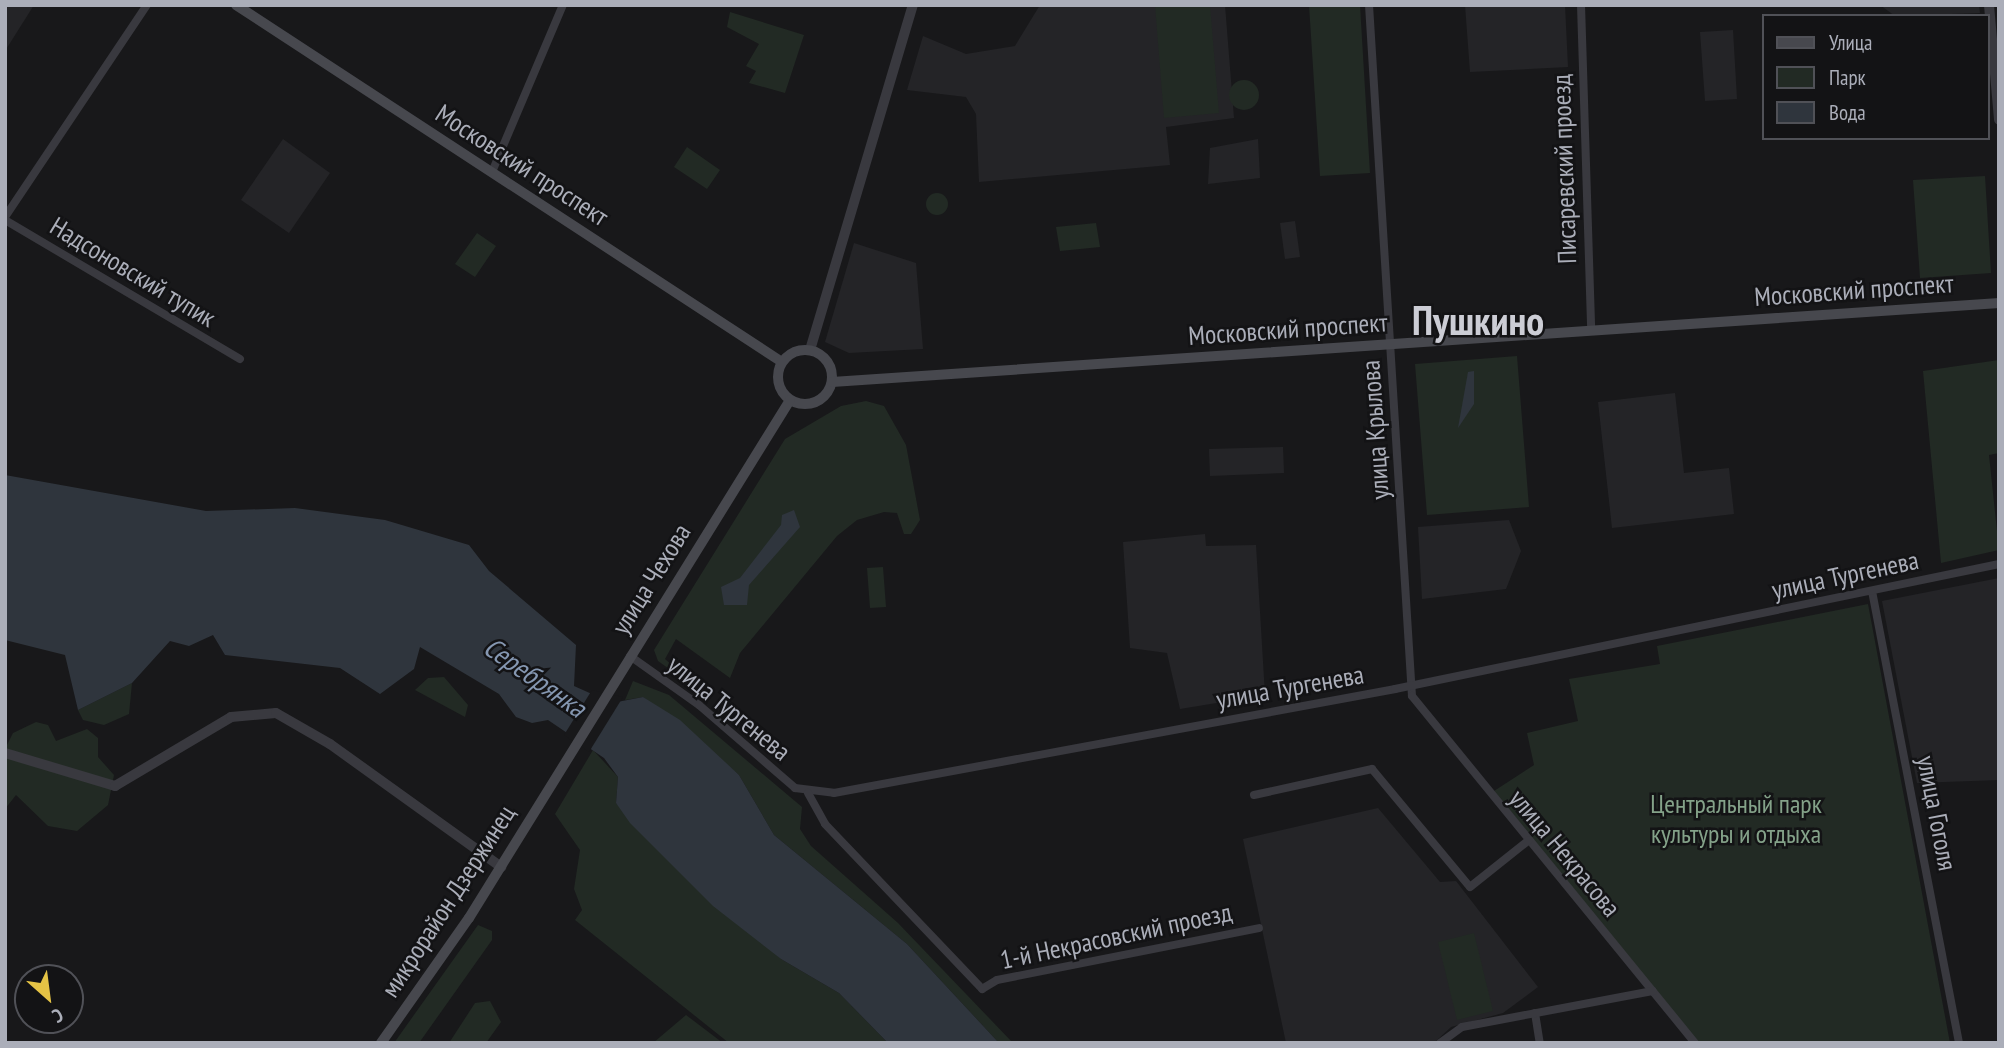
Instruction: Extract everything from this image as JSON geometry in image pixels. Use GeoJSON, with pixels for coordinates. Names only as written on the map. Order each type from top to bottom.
{"type":"FeatureCollection","features":[{"type":"Feature","properties":{"kind":"main road","name":"Московский проспект"},"geometry":{"type":"LineString","coordinates":[[236,5],[782,362]]}},
{"type":"Feature","properties":{"kind":"main road","name":"Московский проспект"},"geometry":{"type":"LineString","coordinates":[[832,382],[1999,303]]}},
{"type":"Feature","properties":{"kind":"main road"},"geometry":{"type":"LineString","coordinates":[[810,350],[828,362],[832,382],[821,400],[790,400],[778,383],[782,362],[810,350]]}},
{"type":"Feature","properties":{"kind":"main road","name":"улица Чехова"},"geometry":{"type":"LineString","coordinates":[[551,783],[790,400]]}},
{"type":"Feature","properties":{"kind":"main road","name":"микрорайон Дзержинец"},"geometry":{"type":"LineString","coordinates":[[381,1043],[501,867],[551,783]]}},
{"type":"Feature","properties":{"kind":"street"},"geometry":{"type":"LineString","coordinates":[[5,219],[147,5]]}},
{"type":"Feature","properties":{"kind":"street"},"geometry":{"type":"LineString","coordinates":[[492,172],[563,5]]}},
{"type":"Feature","properties":{"kind":"street"},"geometry":{"type":"LineString","coordinates":[[810,350],[913,5]]}},
{"type":"Feature","properties":{"kind":"street","name":"улица Крылова"},"geometry":{"type":"LineString","coordinates":[[1369,5],[1412,684]]}},
{"type":"Feature","properties":{"kind":"street","name":"Писаревский проезд"},"geometry":{"type":"LineString","coordinates":[[1581,5],[1591,331]]}},
{"type":"Feature","properties":{"kind":"street"},"geometry":{"type":"LineString","coordinates":[[1990,16],[1999,120]]}},
{"type":"Feature","properties":{"kind":"street","name":"Надсоновский тупик"},"geometry":{"type":"LineString","coordinates":[[5,219],[240,359]]}},
{"type":"Feature","properties":{"kind":"street","name":"улица Тургенева"},"geometry":{"type":"LineString","coordinates":[[629,656],[808,793],[1412,684],[1999,564]]}},
{"type":"Feature","properties":{"kind":"street","name":"улица Гоголя"},"geometry":{"type":"LineString","coordinates":[[1872,591],[1959,1043]]}},
{"type":"Feature","properties":{"kind":"street","name":"улица Некрасова"},"geometry":{"type":"LineString","coordinates":[[1412,684],[1412,696],[1695,1043]]}},
{"type":"Feature","properties":{"kind":"street"},"geometry":{"type":"LineString","coordinates":[[5,753],[115,786],[231,717],[276,713],[330,744],[501,867]]}},
{"type":"Feature","properties":{"kind":"street"},"geometry":{"type":"LineString","coordinates":[[1254,795],[1372,769],[1470,887],[1528,840]]}},
{"type":"Feature","properties":{"kind":"street","name":"1-й Некрасовский проезд"},"geometry":{"type":"LineString","coordinates":[[808,793],[825,824],[982,989],[998,980],[1259,928]]}},
{"type":"Feature","properties":{"kind":"street"},"geometry":{"type":"LineString","coordinates":[[1440,1043],[1462,1027],[1653,991]]}},
{"type":"Feature","properties":{"kind":"street"},"geometry":{"type":"LineString","coordinates":[[1535,1013],[1540,1043]]}},
{"type":"Feature","properties":{"kind":"shaded area"},"geometry":{"type":"Polygon","coordinates":[[[5,5],[34,5],[5,51],[5,5]]]}},
{"type":"Feature","properties":{"kind":"shaded area"},"geometry":{"type":"Polygon","coordinates":[[[1040,5],[1225,5],[1234,118],[1166,127],[1170,165],[979,182],[976,114],[966,97],[907,90],[923,36],[966,54],[1015,46],[1040,5]]]}},
{"type":"Feature","properties":{"kind":"shaded area"},"geometry":{"type":"Polygon","coordinates":[[[1465,5],[1565,5],[1568,67],[1470,72],[1465,5]]]}},
{"type":"Feature","properties":{"kind":"shaded area"},"geometry":{"type":"Polygon","coordinates":[[[1880,5],[1979,5],[1980,13],[1952,14],[1892,14],[1880,5]]]}},
{"type":"Feature","properties":{"kind":"shaded area"},"geometry":{"type":"Polygon","coordinates":[[[1733,30],[1737,99],[1705,101],[1700,32],[1733,30]]]}},
{"type":"Feature","properties":{"kind":"shaded area"},"geometry":{"type":"Polygon","coordinates":[[[283,139],[330,173],[289,233],[241,200],[283,139]]]}},
{"type":"Feature","properties":{"kind":"shaded area"},"geometry":{"type":"Polygon","coordinates":[[[1258,139],[1260,178],[1208,184],[1210,148],[1258,139]]]}},
{"type":"Feature","properties":{"kind":"shaded area"},"geometry":{"type":"Polygon","coordinates":[[[1295,221],[1300,257],[1285,259],[1280,223],[1295,221]]]}},
{"type":"Feature","properties":{"kind":"shaded area"},"geometry":{"type":"Polygon","coordinates":[[[854,243],[916,263],[923,349],[849,353],[825,342],[854,243]]]}},
{"type":"Feature","properties":{"kind":"shaded area"},"geometry":{"type":"Polygon","coordinates":[[[1675,393],[1684,473],[1729,468],[1734,514],[1612,528],[1598,402],[1675,393]]]}},
{"type":"Feature","properties":{"kind":"shaded area"},"geometry":{"type":"Polygon","coordinates":[[[1283,447],[1284,473],[1210,476],[1209,449],[1283,447]]]}},
{"type":"Feature","properties":{"kind":"shaded area"},"geometry":{"type":"Polygon","coordinates":[[[1509,520],[1521,551],[1506,589],[1422,599],[1418,527],[1509,520]]]}},
{"type":"Feature","properties":{"kind":"shaded area"},"geometry":{"type":"Polygon","coordinates":[[[1205,534],[1206,546],[1256,545],[1265,695],[1180,709],[1167,653],[1130,648],[1123,542],[1205,534]]]}},
{"type":"Feature","properties":{"kind":"shaded area"},"geometry":{"type":"Polygon","coordinates":[[[1999,578],[1999,780],[1917,783],[1882,601],[1999,578]]]}},
{"type":"Feature","properties":{"kind":"shaded area"},"geometry":{"type":"Polygon","coordinates":[[[1378,808],[1440,882],[1456,881],[1538,987],[1503,1013],[1451,1027],[1434,1043],[1286,1043],[1243,839],[1378,808]]]}},
{"type":"Feature","properties":{"kind":"green space"},"geometry":{"type":"Polygon","coordinates":[[[1155,5],[1210,5],[1219,113],[1164,118],[1155,5]]]}},
{"type":"Feature","properties":{"kind":"green space"},"geometry":{"type":"Polygon","coordinates":[[[1309,5],[1360,5],[1370,173],[1320,176],[1309,5]]]}},
{"type":"Feature","properties":{"kind":"green space"},"geometry":{"type":"Polygon","coordinates":[[[730,12],[804,35],[785,93],[749,83],[756,71],[746,66],[759,44],[727,27],[730,12]]]}},
{"type":"Feature","properties":{"kind":"green space"},"geometry":{"type":"Polygon","coordinates":[[[1244,80],[1254,85],[1259,95],[1254,105],[1244,110],[1234,105],[1229,95],[1234,85],[1244,80]]]}},
{"type":"Feature","properties":{"kind":"green space"},"geometry":{"type":"Polygon","coordinates":[[[687,147],[720,170],[707,189],[674,167],[687,147]]]}},
{"type":"Feature","properties":{"kind":"green space"},"geometry":{"type":"Polygon","coordinates":[[[1985,176],[1991,273],[1920,278],[1913,180],[1985,176]]]}},
{"type":"Feature","properties":{"kind":"green space"},"geometry":{"type":"Polygon","coordinates":[[[937,193],[945,196],[948,204],[945,212],[937,215],[929,212],[926,204],[929,196],[937,193]]]}},
{"type":"Feature","properties":{"kind":"green space"},"geometry":{"type":"Polygon","coordinates":[[[1096,223],[1100,247],[1060,251],[1056,227],[1096,223]]]}},
{"type":"Feature","properties":{"kind":"green space"},"geometry":{"type":"Polygon","coordinates":[[[477,233],[496,246],[475,277],[455,264],[477,233]]]}},
{"type":"Feature","properties":{"kind":"green space"},"geometry":{"type":"Polygon","coordinates":[[[1517,356],[1529,507],[1427,515],[1415,364],[1517,356]]]}},
{"type":"Feature","properties":{"kind":"green space"},"geometry":{"type":"Polygon","coordinates":[[[1999,360],[1999,453],[1989,455],[1999,550],[1941,563],[1923,371],[1999,360]]]}},
{"type":"Feature","properties":{"kind":"green space"},"geometry":{"type":"Polygon","coordinates":[[[866,401],[884,406],[906,445],[920,520],[911,534],[904,534],[897,513],[884,512],[857,520],[837,536],[740,653],[730,678],[676,639],[665,659],[703,693],[658,661],[654,650],[785,439],[841,406],[866,401]]]}},
{"type":"Feature","properties":{"kind":"green space"},"geometry":{"type":"Polygon","coordinates":[[[883,567],[886,607],[870,608],[867,568],[883,567]]]}},
{"type":"Feature","properties":{"kind":"green space","name":"Центральный парк культуры и отдыха"},"geometry":{"type":"Polygon","coordinates":[[[1868,604],[1950,1043],[1699,1043],[1494,791],[1534,765],[1527,733],[1578,721],[1569,679],[1660,664],[1657,646],[1868,604]]]}},
{"type":"Feature","properties":{"kind":"green space"},"geometry":{"type":"Polygon","coordinates":[[[444,677],[468,705],[465,717],[415,690],[428,678],[444,677]]]}},
{"type":"Feature","properties":{"kind":"green space"},"geometry":{"type":"Polygon","coordinates":[[[633,681],[669,695],[802,807],[800,829],[811,846],[898,923],[1013,1043],[999,1043],[907,944],[774,835],[739,775],[643,697],[625,700],[633,681]]]}},
{"type":"Feature","properties":{"kind":"green space"},"geometry":{"type":"Polygon","coordinates":[[[132,683],[129,714],[104,725],[83,720],[78,710],[132,683]]]}},
{"type":"Feature","properties":{"kind":"green space"},"geometry":{"type":"Polygon","coordinates":[[[36,722],[48,725],[56,741],[87,729],[98,738],[98,757],[114,775],[108,805],[77,831],[48,826],[16,795],[5,809],[5,749],[13,733],[36,722]]]}},
{"type":"Feature","properties":{"kind":"green space"},"geometry":{"type":"Polygon","coordinates":[[[593,750],[618,777],[616,803],[781,959],[839,993],[888,1043],[729,1043],[575,920],[582,910],[574,889],[580,850],[555,814],[593,750]]]}},
{"type":"Feature","properties":{"kind":"green space"},"geometry":{"type":"Polygon","coordinates":[[[478,925],[492,931],[492,940],[419,1043],[394,1043],[478,925]]]}},
{"type":"Feature","properties":{"kind":"green space"},"geometry":{"type":"Polygon","coordinates":[[[1474,933],[1493,1011],[1457,1020],[1438,942],[1474,933]]]}},
{"type":"Feature","properties":{"kind":"green space"},"geometry":{"type":"Polygon","coordinates":[[[490,1001],[501,1022],[486,1043],[449,1043],[475,1003],[490,1001]]]}},
{"type":"Feature","properties":{"kind":"green space"},"geometry":{"type":"Polygon","coordinates":[[[686,1015],[723,1043],[653,1043],[686,1015]]]}},
{"type":"Feature","properties":{"kind":"water"},"geometry":{"type":"Polygon","coordinates":[[[1474,371],[1474,404],[1458,428],[1468,372],[1474,371]]]}},
{"type":"Feature","properties":{"kind":"water","name":"Серебрянка"},"geometry":{"type":"Polygon","coordinates":[[[5,475],[206,511],[295,508],[385,520],[469,545],[489,571],[576,645],[574,686],[612,703],[643,697],[680,720],[739,775],[774,835],[907,944],[999,1043],[888,1043],[839,993],[781,959],[713,906],[630,823],[616,803],[618,777],[604,758],[548,720],[532,723],[516,717],[499,694],[420,647],[414,669],[380,694],[340,668],[225,655],[213,635],[189,646],[170,641],[132,683],[78,710],[65,655],[5,640],[5,475]]]}},
{"type":"Feature","properties":{"kind":"water"},"geometry":{"type":"Polygon","coordinates":[[[794,510],[800,527],[749,585],[747,605],[724,605],[721,587],[740,578],[781,525],[782,515],[794,510]]]}},
{"type":"Feature","properties":{"kind":"pier"},"geometry":{"type":"Polygon","coordinates":[[[592,690],[623,697],[589,752],[564,735],[592,690]]]}},
{"type":"Feature","properties":{"kind":"district","name":"Пушкино"},"geometry":{"type":"Point","coordinates":[1478,320]}}]}
